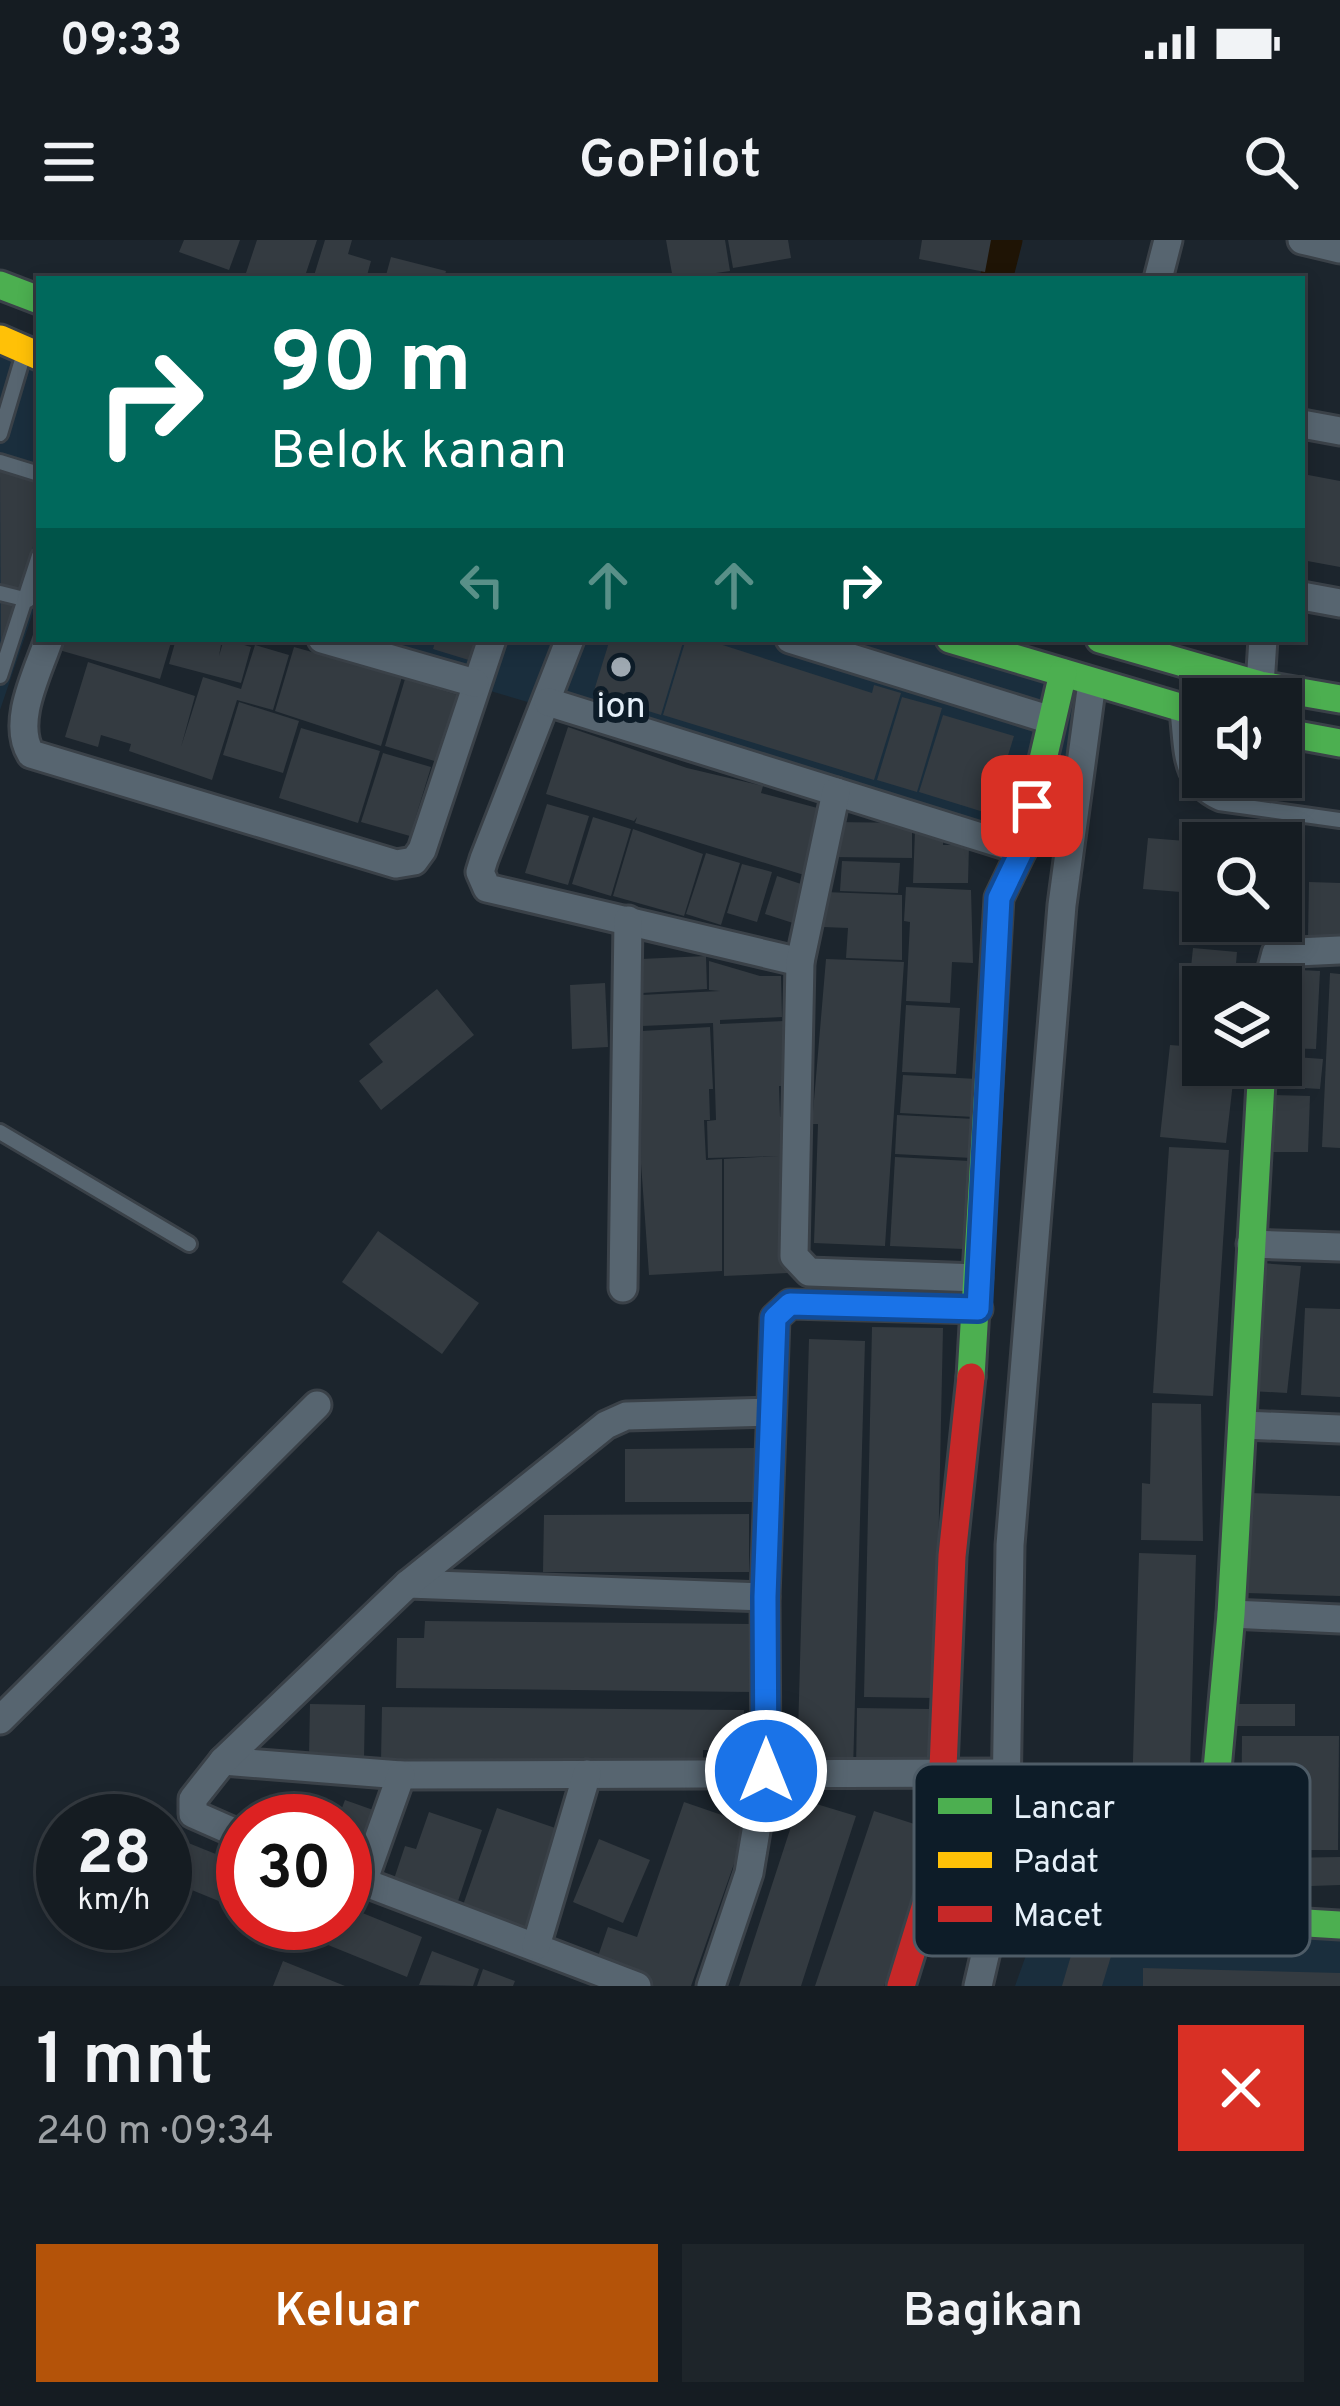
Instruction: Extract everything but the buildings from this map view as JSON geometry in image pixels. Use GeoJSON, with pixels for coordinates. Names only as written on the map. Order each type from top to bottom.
{"type":"FeatureCollection","features":[{"type":"Feature","properties":{"kind":"street"},"geometry":{"type":"LineString","coordinates":[[1159,276],[1168,240]]}},
{"type":"Feature","properties":{"kind":"street"},"geometry":{"type":"LineString","coordinates":[[1302,240],[1340,249]]}},
{"type":"Feature","properties":{"kind":"street"},"geometry":{"type":"LineString","coordinates":[[0,285],[36,299]]}},
{"type":"Feature","properties":{"kind":"street"},"geometry":{"type":"LineString","coordinates":[[1305,425],[1340,431]]}},
{"type":"Feature","properties":{"kind":"street"},"geometry":{"type":"LineString","coordinates":[[1305,596],[1340,602]]}},
{"type":"Feature","properties":{"kind":"street"},"geometry":{"type":"LineString","coordinates":[[48,642],[25,716],[25,745],[31,754],[396,864],[414,861],[422,850],[491,642]]}},
{"type":"Feature","properties":{"kind":"street"},"geometry":{"type":"LineString","coordinates":[[332,642],[475,683]]}},
{"type":"Feature","properties":{"kind":"street"},"geometry":{"type":"LineString","coordinates":[[570,642],[484,859],[482,880],[495,893],[800,962]]}},
{"type":"Feature","properties":{"kind":"street"},"geometry":{"type":"LineString","coordinates":[[811,642],[1051,720]]}},
{"type":"Feature","properties":{"kind":"street"},"geometry":{"type":"LineString","coordinates":[[960,642],[1182,709]]}},
{"type":"Feature","properties":{"kind":"street"},"geometry":{"type":"LineString","coordinates":[[1110,642],[1236,678]]}},
{"type":"Feature","properties":{"kind":"street"},"geometry":{"type":"LineString","coordinates":[[1260,678],[1263,642]]}},
{"type":"Feature","properties":{"kind":"street"},"geometry":{"type":"LineString","coordinates":[[945,1764],[952,1556],[978,1309],[999,898],[1022,850],[1063,673]]}},
{"type":"Feature","properties":{"kind":"street"},"geometry":{"type":"LineString","coordinates":[[1009,1764],[1010,1545],[1062,905],[1092,682]]}},
{"type":"Feature","properties":{"kind":"street"},"geometry":{"type":"LineString","coordinates":[[1302,692],[1340,699]]}},
{"type":"Feature","properties":{"kind":"street"},"geometry":{"type":"LineString","coordinates":[[548,702],[1022,850]]}},
{"type":"Feature","properties":{"kind":"street"},"geometry":{"type":"LineString","coordinates":[[1302,736],[1340,743]]}},
{"type":"Feature","properties":{"kind":"street"},"geometry":{"type":"LineString","coordinates":[[836,792],[800,962],[794,1256],[809,1272],[978,1278]]}},
{"type":"Feature","properties":{"kind":"street"},"geometry":{"type":"LineString","coordinates":[[623,1288],[628,920]]}},
{"type":"Feature","properties":{"kind":"street"},"geometry":{"type":"LineString","coordinates":[[1273,966],[1276,953],[1340,950]]}},
{"type":"Feature","properties":{"kind":"street"},"geometry":{"type":"LineString","coordinates":[[1218,1764],[1244,1425],[1261,1086]]}},
{"type":"Feature","properties":{"kind":"street"},"geometry":{"type":"LineString","coordinates":[[1251,1244],[1340,1247]]}},
{"type":"Feature","properties":{"kind":"street"},"geometry":{"type":"LineString","coordinates":[[711,1986],[748,1873],[766,1771],[765,1597],[775,1318],[783,1307],[978,1309]]}},
{"type":"Feature","properties":{"kind":"street"},"geometry":{"type":"LineString","coordinates":[[0,1720],[317,1405]]}},
{"type":"Feature","properties":{"kind":"street"},"geometry":{"type":"LineString","coordinates":[[216,1824],[193,1814],[193,1798],[223,1761],[408,1584],[606,1425],[626,1416],[769,1412]]}},
{"type":"Feature","properties":{"kind":"street"},"geometry":{"type":"LineString","coordinates":[[1244,1425],[1340,1430]]}},
{"type":"Feature","properties":{"kind":"street"},"geometry":{"type":"LineString","coordinates":[[408,1584],[765,1597]]}},
{"type":"Feature","properties":{"kind":"street"},"geometry":{"type":"LineString","coordinates":[[1231,1614],[1340,1619]]}},
{"type":"Feature","properties":{"kind":"street"},"geometry":{"type":"LineString","coordinates":[[223,1761],[400,1775],[914,1773]]}},
{"type":"Feature","properties":{"kind":"street"},"geometry":{"type":"LineString","coordinates":[[536,1946],[587,1774]]}},
{"type":"Feature","properties":{"kind":"street"},"geometry":{"type":"LineString","coordinates":[[372,1838],[400,1775]]}},
{"type":"Feature","properties":{"kind":"street"},"geometry":{"type":"LineString","coordinates":[[372,1885],[637,1986]]}},
{"type":"Feature","properties":{"kind":"street"},"geometry":{"type":"LineString","coordinates":[[1310,1922],[1340,1924]]}},
{"type":"Feature","properties":{"kind":"street"},"geometry":{"type":"LineString","coordinates":[[901,1986],[914,1948]]}},
{"type":"Feature","properties":{"kind":"street"},"geometry":{"type":"LineString","coordinates":[[978,1986],[985,1956]]}},
{"type":"Feature","properties":{"kind":"lane"},"geometry":{"type":"LineString","coordinates":[[0,434],[21,348]]}},
{"type":"Feature","properties":{"kind":"lane"},"geometry":{"type":"LineString","coordinates":[[0,462],[36,473]]}},
{"type":"Feature","properties":{"kind":"lane"},"geometry":{"type":"LineString","coordinates":[[0,676],[36,568]]}},
{"type":"Feature","properties":{"kind":"lane"},"geometry":{"type":"LineString","coordinates":[[0,592],[28,600]]}},
{"type":"Feature","properties":{"kind":"lane"},"geometry":{"type":"LineString","coordinates":[[1208,798],[1340,820]]}},
{"type":"Feature","properties":{"kind":"lane"},"geometry":{"type":"LineString","coordinates":[[0,1132],[189,1244]]}},
{"type":"Feature","properties":{"kind":"shaded area"},"geometry":{"type":"Polygon","coordinates":[[[0,327],[36,341],[36,604],[0,710],[0,327]]]}},
{"type":"Feature","properties":{"kind":"shaded area"},"geometry":{"type":"Polygon","coordinates":[[[323,642],[1009,642],[1103,671],[1056,857],[323,642]]]}},
{"type":"Feature","properties":{"kind":"shaded area"},"geometry":{"type":"Polygon","coordinates":[[[1310,1910],[1340,1911],[1340,1986],[1015,1986],[1026,1956],[1310,1956],[1310,1910]]]}},
{"type":"Feature","properties":{"kind":"waterway"},"geometry":{"type":"LineString","coordinates":[[997,276],[1006,240]]}},
{"type":"Feature","properties":{"kind":"traffic: fast"},"geometry":{"type":"LineString","coordinates":[[0,285],[36,299]]}},
{"type":"Feature","properties":{"kind":"traffic: fast"},"geometry":{"type":"LineString","coordinates":[[960,642],[1182,708]]}},
{"type":"Feature","properties":{"kind":"traffic: fast"},"geometry":{"type":"LineString","coordinates":[[1110,642],[1260,685],[1340,699]]}},
{"type":"Feature","properties":{"kind":"traffic: fast"},"geometry":{"type":"LineString","coordinates":[[971,1377],[999,898],[1022,850],[1063,673]]}},
{"type":"Feature","properties":{"kind":"traffic: fast"},"geometry":{"type":"LineString","coordinates":[[1302,736],[1340,743]]}},
{"type":"Feature","properties":{"kind":"traffic: fast"},"geometry":{"type":"LineString","coordinates":[[1218,1764],[1231,1614],[1261,1086]]}},
{"type":"Feature","properties":{"kind":"traffic: fast"},"geometry":{"type":"LineString","coordinates":[[1310,1923],[1340,1925]]}},
{"type":"Feature","properties":{"kind":"traffic: slow"},"geometry":{"type":"LineString","coordinates":[[0,339],[36,355]]}},
{"type":"Feature","properties":{"kind":"traffic: jam"},"geometry":{"type":"LineString","coordinates":[[943,1764],[952,1556],[971,1377]]}},
{"type":"Feature","properties":{"kind":"traffic: jam"},"geometry":{"type":"LineString","coordinates":[[901,1986],[914,1944]]}},
{"type":"Feature","properties":{"kind":"place","name":"ion"},"geometry":{"type":"Point","coordinates":[621,667]}},
{"type":"Feature","properties":{"kind":"route"},"geometry":{"type":"LineString","coordinates":[[766,1771],[765,1597],[775,1318],[790,1304],[978,1309],[999,898],[1022,850],[1032,806]]}}]}
